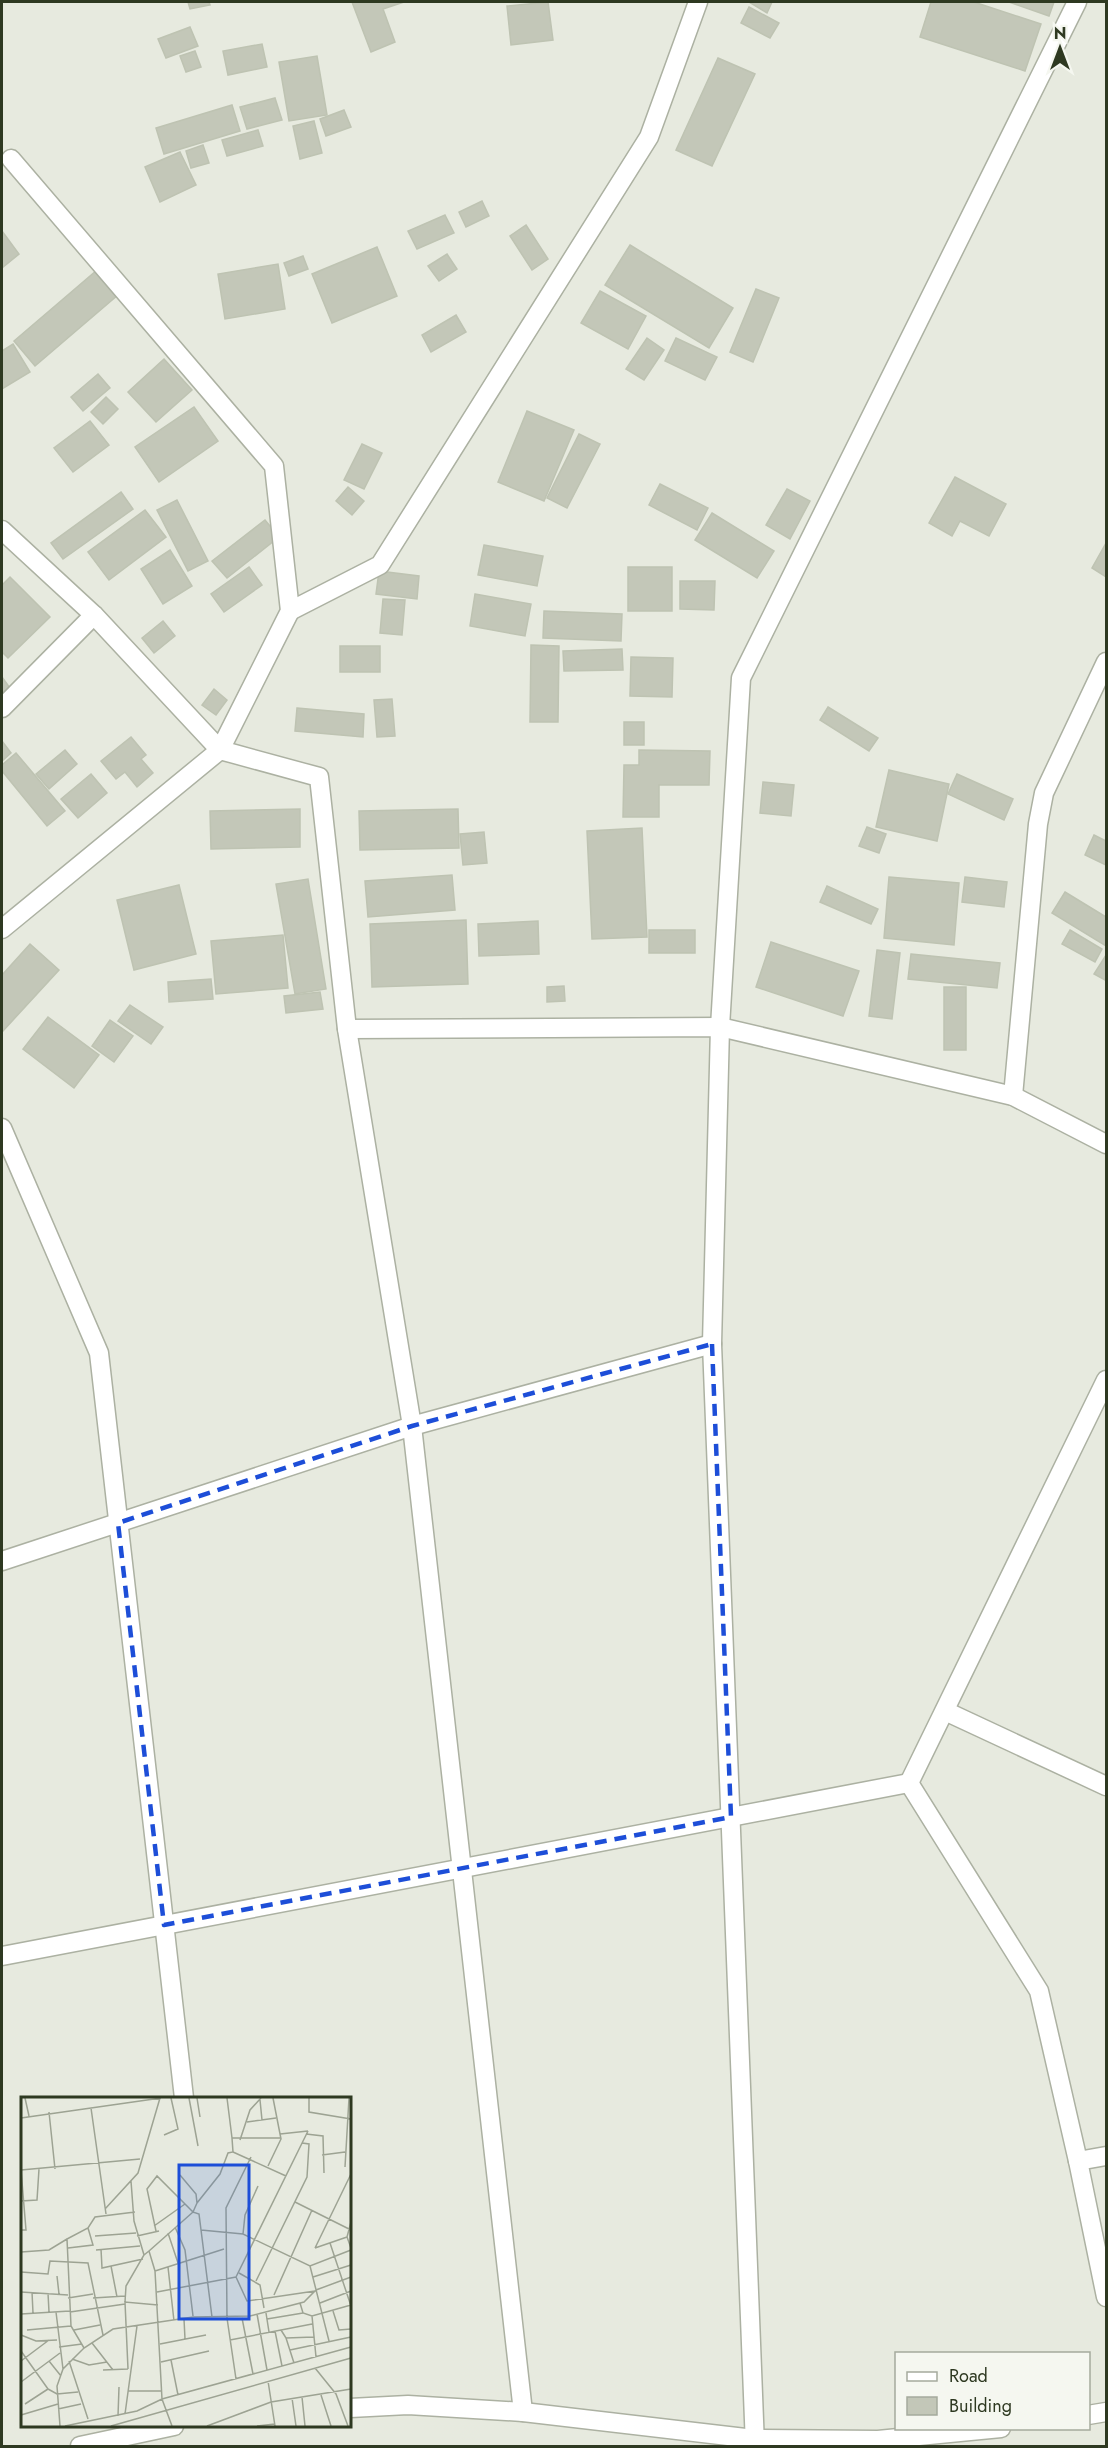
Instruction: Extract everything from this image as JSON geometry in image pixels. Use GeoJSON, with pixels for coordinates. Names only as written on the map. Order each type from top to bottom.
{"type":"FeatureCollection","features":[{"type":"Feature","properties":{"kind":"street"},"geometry":{"type":"LineString","coordinates":[[290,611],[380,565],[650,137],[698,2]]}},
{"type":"Feature","properties":{"kind":"street"},"geometry":{"type":"LineString","coordinates":[[755,2443],[712,1344],[720,1027],[741,678],[1077,2]]}},
{"type":"Feature","properties":{"kind":"street"},"geometry":{"type":"LineString","coordinates":[[2,928],[220,750],[290,611],[274,466],[11,159]]}},
{"type":"Feature","properties":{"kind":"street"},"geometry":{"type":"LineString","coordinates":[[2,530],[94,615],[220,750],[319,777],[347,1029],[412,1426],[523,2412]]}},
{"type":"Feature","properties":{"kind":"street"},"geometry":{"type":"LineString","coordinates":[[2,708],[94,615]]}},
{"type":"Feature","properties":{"kind":"street"},"geometry":{"type":"LineString","coordinates":[[1013,1096],[1038,824],[1044,793],[1107,662]]}},
{"type":"Feature","properties":{"kind":"street"},"geometry":{"type":"LineString","coordinates":[[347,1029],[720,1027],[1013,1096],[1107,1144]]}},
{"type":"Feature","properties":{"kind":"street"},"geometry":{"type":"LineString","coordinates":[[2,1128],[99,1353],[184,2097]]}},
{"type":"Feature","properties":{"kind":"street"},"geometry":{"type":"LineString","coordinates":[[2,1561],[412,1426],[712,1344]]}},
{"type":"Feature","properties":{"kind":"street"},"geometry":{"type":"LineString","coordinates":[[909,1783],[1107,1380]]}},
{"type":"Feature","properties":{"kind":"street"},"geometry":{"type":"LineString","coordinates":[[945,1711],[1107,1786]]}},
{"type":"Feature","properties":{"kind":"street"},"geometry":{"type":"LineString","coordinates":[[2,1956],[909,1783]]}},
{"type":"Feature","properties":{"kind":"street"},"geometry":{"type":"LineString","coordinates":[[909,1783],[1039,1991],[1107,2297]]}},
{"type":"Feature","properties":{"kind":"street"},"geometry":{"type":"LineString","coordinates":[[1078,2161],[1107,2156]]}},
{"type":"Feature","properties":{"kind":"street"},"geometry":{"type":"LineString","coordinates":[[351,2408],[408,2405],[523,2412],[755,2443],[999,2435]]}},
{"type":"Feature","properties":{"kind":"street"},"geometry":{"type":"LineString","coordinates":[[1090,2415],[1107,2412]]}},
{"type":"Feature","properties":{"kind":"street"},"geometry":{"type":"LineString","coordinates":[[83,2446],[169,2427]]}},
{"type":"Feature","properties":{"kind":"highlighted area"},"geometry":{"type":"Polygon","coordinates":[[[712,1344],[731,1817],[164,1925],[118,1523],[412,1426],[712,1344]]]}},
{"type":"Feature","properties":{"kind":"building"},"geometry":{"type":"Polygon","coordinates":[[[188,2],[209,2],[210,5],[190,9],[188,2]]]}},
{"type":"Feature","properties":{"kind":"building"},"geometry":{"type":"Polygon","coordinates":[[[352,2],[404,2],[383,9],[395,42],[371,52],[352,2]]]}},
{"type":"Feature","properties":{"kind":"building"},"geometry":{"type":"Polygon","coordinates":[[[548,2],[553,40],[511,45],[507,6],[548,2]]]}},
{"type":"Feature","properties":{"kind":"building"},"geometry":{"type":"Polygon","coordinates":[[[749,2],[772,2],[767,13],[749,2]]]}},
{"type":"Feature","properties":{"kind":"building"},"geometry":{"type":"Polygon","coordinates":[[[931,2],[974,2],[1041,24],[1025,71],[920,37],[931,2]]]}},
{"type":"Feature","properties":{"kind":"building"},"geometry":{"type":"Polygon","coordinates":[[[1009,2],[1054,2],[1049,16],[1009,2]]]}},
{"type":"Feature","properties":{"kind":"building"},"geometry":{"type":"Polygon","coordinates":[[[749,7],[779,23],[770,38],[741,23],[749,7]]]}},
{"type":"Feature","properties":{"kind":"building"},"geometry":{"type":"Polygon","coordinates":[[[190,27],[198,46],[166,58],[158,39],[190,27]]]}},
{"type":"Feature","properties":{"kind":"building"},"geometry":{"type":"Polygon","coordinates":[[[262,44],[267,67],[228,75],[223,51],[262,44]]]}},
{"type":"Feature","properties":{"kind":"building"},"geometry":{"type":"Polygon","coordinates":[[[195,51],[201,67],[186,72],[180,56],[195,51]]]}},
{"type":"Feature","properties":{"kind":"building"},"geometry":{"type":"Polygon","coordinates":[[[317,56],[327,115],[289,121],[279,62],[317,56]]]}},
{"type":"Feature","properties":{"kind":"building"},"geometry":{"type":"Polygon","coordinates":[[[718,58],[755,74],[712,166],[676,150],[718,58]]]}},
{"type":"Feature","properties":{"kind":"building"},"geometry":{"type":"Polygon","coordinates":[[[275,98],[282,120],[247,129],[240,107],[275,98]]]}},
{"type":"Feature","properties":{"kind":"building"},"geometry":{"type":"Polygon","coordinates":[[[232,105],[240,131],[164,154],[156,128],[232,105]]]}},
{"type":"Feature","properties":{"kind":"building"},"geometry":{"type":"Polygon","coordinates":[[[344,110],[351,127],[326,136],[320,119],[344,110]]]}},
{"type":"Feature","properties":{"kind":"building"},"geometry":{"type":"Polygon","coordinates":[[[314,121],[322,153],[300,159],[293,126],[314,121]]]}},
{"type":"Feature","properties":{"kind":"building"},"geometry":{"type":"Polygon","coordinates":[[[258,130],[263,146],[227,156],[222,140],[258,130]]]}},
{"type":"Feature","properties":{"kind":"building"},"geometry":{"type":"Polygon","coordinates":[[[203,145],[209,163],[191,168],[186,151],[203,145]]]}},
{"type":"Feature","properties":{"kind":"building"},"geometry":{"type":"Polygon","coordinates":[[[180,152],[196,185],[160,202],[145,167],[180,152]]]}},
{"type":"Feature","properties":{"kind":"building"},"geometry":{"type":"Polygon","coordinates":[[[482,201],[489,216],[466,227],[459,212],[482,201]]]}},
{"type":"Feature","properties":{"kind":"building"},"geometry":{"type":"Polygon","coordinates":[[[445,215],[454,233],[417,249],[408,231],[445,215]]]}},
{"type":"Feature","properties":{"kind":"building"},"geometry":{"type":"Polygon","coordinates":[[[526,225],[548,259],[532,270],[510,236],[526,225]]]}},
{"type":"Feature","properties":{"kind":"building"},"geometry":{"type":"Polygon","coordinates":[[[2,231],[19,254],[2,268],[2,231]]]}},
{"type":"Feature","properties":{"kind":"building"},"geometry":{"type":"Polygon","coordinates":[[[630,245],[733,308],[709,348],[605,285],[630,245]]]}},
{"type":"Feature","properties":{"kind":"building"},"geometry":{"type":"Polygon","coordinates":[[[377,247],[397,296],[332,323],[312,274],[377,247]]]}},
{"type":"Feature","properties":{"kind":"building"},"geometry":{"type":"Polygon","coordinates":[[[447,254],[457,269],[439,281],[428,266],[447,254]]]}},
{"type":"Feature","properties":{"kind":"building"},"geometry":{"type":"Polygon","coordinates":[[[303,256],[308,269],[289,276],[284,263],[303,256]]]}},
{"type":"Feature","properties":{"kind":"building"},"geometry":{"type":"Polygon","coordinates":[[[278,264],[285,309],[225,319],[218,274],[278,264]]]}},
{"type":"Feature","properties":{"kind":"building"},"geometry":{"type":"Polygon","coordinates":[[[97,270],[118,295],[35,366],[14,341],[97,270]]]}},
{"type":"Feature","properties":{"kind":"building"},"geometry":{"type":"Polygon","coordinates":[[[756,289],[779,298],[753,362],[730,352],[756,289]]]}},
{"type":"Feature","properties":{"kind":"building"},"geometry":{"type":"Polygon","coordinates":[[[600,291],[646,316],[628,349],[581,323],[600,291]]]}},
{"type":"Feature","properties":{"kind":"building"},"geometry":{"type":"Polygon","coordinates":[[[456,315],[466,332],[431,352],[422,335],[456,315]]]}},
{"type":"Feature","properties":{"kind":"building"},"geometry":{"type":"Polygon","coordinates":[[[647,338],[664,350],[644,380],[626,369],[647,338]]]}},
{"type":"Feature","properties":{"kind":"building"},"geometry":{"type":"Polygon","coordinates":[[[676,338],[717,357],[705,380],[665,361],[676,338]]]}},
{"type":"Feature","properties":{"kind":"building"},"geometry":{"type":"Polygon","coordinates":[[[13,344],[30,372],[2,389],[2,351],[13,344]]]}},
{"type":"Feature","properties":{"kind":"building"},"geometry":{"type":"Polygon","coordinates":[[[164,359],[192,390],[156,422],[128,392],[164,359]]]}},
{"type":"Feature","properties":{"kind":"building"},"geometry":{"type":"Polygon","coordinates":[[[98,374],[110,388],[83,411],[71,397],[98,374]]]}},
{"type":"Feature","properties":{"kind":"building"},"geometry":{"type":"Polygon","coordinates":[[[106,397],[118,409],[103,424],[91,412],[106,397]]]}},
{"type":"Feature","properties":{"kind":"building"},"geometry":{"type":"Polygon","coordinates":[[[194,407],[218,441],[159,482],[135,447],[194,407]]]}},
{"type":"Feature","properties":{"kind":"building"},"geometry":{"type":"Polygon","coordinates":[[[527,411],[574,430],[544,501],[498,482],[527,411]]]}},
{"type":"Feature","properties":{"kind":"building"},"geometry":{"type":"Polygon","coordinates":[[[90,421],[109,445],[73,472],[54,448],[90,421]]]}},
{"type":"Feature","properties":{"kind":"building"},"geometry":{"type":"Polygon","coordinates":[[[579,434],[600,444],[567,508],[547,498],[579,434]]]}},
{"type":"Feature","properties":{"kind":"building"},"geometry":{"type":"Polygon","coordinates":[[[362,444],[382,453],[364,489],[344,480],[362,444]]]}},
{"type":"Feature","properties":{"kind":"building"},"geometry":{"type":"Polygon","coordinates":[[[955,477],[1006,504],[989,536],[960,521],[952,536],[929,523],[955,477]]]}},
{"type":"Feature","properties":{"kind":"building"},"geometry":{"type":"Polygon","coordinates":[[[660,484],[708,508],[697,530],[649,505],[660,484]]]}},
{"type":"Feature","properties":{"kind":"building"},"geometry":{"type":"Polygon","coordinates":[[[348,487],[364,501],[352,515],[336,501],[348,487]]]}},
{"type":"Feature","properties":{"kind":"building"},"geometry":{"type":"Polygon","coordinates":[[[787,489],[810,501],[790,539],[766,525],[787,489]]]}},
{"type":"Feature","properties":{"kind":"building"},"geometry":{"type":"Polygon","coordinates":[[[121,492],[133,509],[63,559],[51,543],[121,492]]]}},
{"type":"Feature","properties":{"kind":"building"},"geometry":{"type":"Polygon","coordinates":[[[177,500],[208,561],[188,571],[157,510],[177,500]]]}},
{"type":"Feature","properties":{"kind":"building"},"geometry":{"type":"Polygon","coordinates":[[[145,510],[166,537],[109,580],[88,552],[145,510]]]}},
{"type":"Feature","properties":{"kind":"building"},"geometry":{"type":"Polygon","coordinates":[[[712,513],[774,551],[757,578],[695,540],[712,513]]]}},
{"type":"Feature","properties":{"kind":"building"},"geometry":{"type":"Polygon","coordinates":[[[265,520],[279,537],[227,578],[212,561],[265,520]]]}},
{"type":"Feature","properties":{"kind":"building"},"geometry":{"type":"Polygon","coordinates":[[[1106,543],[1106,577],[1092,568],[1106,543]]]}},
{"type":"Feature","properties":{"kind":"building"},"geometry":{"type":"Polygon","coordinates":[[[484,545],[543,556],[537,586],[478,575],[484,545]]]}},
{"type":"Feature","properties":{"kind":"building"},"geometry":{"type":"Polygon","coordinates":[[[170,550],[192,586],[163,604],[141,569],[170,550]]]}},
{"type":"Feature","properties":{"kind":"building"},"geometry":{"type":"Polygon","coordinates":[[[249,567],[262,585],[224,612],[211,594],[249,567]]]}},
{"type":"Feature","properties":{"kind":"building"},"geometry":{"type":"Polygon","coordinates":[[[628,567],[672,567],[672,611],[628,611],[628,567]]]}},
{"type":"Feature","properties":{"kind":"building"},"geometry":{"type":"Polygon","coordinates":[[[379,571],[419,576],[417,599],[376,594],[379,571]]]}},
{"type":"Feature","properties":{"kind":"building"},"geometry":{"type":"Polygon","coordinates":[[[10,577],[50,617],[8,658],[2,652],[2,585],[10,577]]]}},
{"type":"Feature","properties":{"kind":"building"},"geometry":{"type":"Polygon","coordinates":[[[680,581],[715,581],[714,610],[680,609],[680,581]]]}},
{"type":"Feature","properties":{"kind":"building"},"geometry":{"type":"Polygon","coordinates":[[[475,594],[531,604],[525,636],[470,626],[475,594]]]}},
{"type":"Feature","properties":{"kind":"building"},"geometry":{"type":"Polygon","coordinates":[[[383,599],[405,600],[402,635],[380,633],[383,599]]]}},
{"type":"Feature","properties":{"kind":"building"},"geometry":{"type":"Polygon","coordinates":[[[544,611],[622,614],[621,641],[543,638],[544,611]]]}},
{"type":"Feature","properties":{"kind":"building"},"geometry":{"type":"Polygon","coordinates":[[[163,621],[175,636],[154,653],[142,638],[163,621]]]}},
{"type":"Feature","properties":{"kind":"building"},"geometry":{"type":"Polygon","coordinates":[[[531,645],[559,646],[558,722],[530,722],[531,645]]]}},
{"type":"Feature","properties":{"kind":"building"},"geometry":{"type":"Polygon","coordinates":[[[340,646],[380,646],[380,672],[340,672],[340,646]]]}},
{"type":"Feature","properties":{"kind":"building"},"geometry":{"type":"Polygon","coordinates":[[[622,649],[623,670],[564,671],[563,651],[622,649]]]}},
{"type":"Feature","properties":{"kind":"building"},"geometry":{"type":"Polygon","coordinates":[[[631,657],[673,658],[672,697],[630,696],[631,657]]]}},
{"type":"Feature","properties":{"kind":"building"},"geometry":{"type":"Polygon","coordinates":[[[2,677],[10,688],[2,694],[2,677]]]}},
{"type":"Feature","properties":{"kind":"building"},"geometry":{"type":"Polygon","coordinates":[[[214,689],[227,700],[216,715],[202,705],[214,689]]]}},
{"type":"Feature","properties":{"kind":"building"},"geometry":{"type":"Polygon","coordinates":[[[392,699],[395,736],[377,737],[374,700],[392,699]]]}},
{"type":"Feature","properties":{"kind":"building"},"geometry":{"type":"Polygon","coordinates":[[[828,707],[878,738],[869,751],[820,720],[828,707]]]}},
{"type":"Feature","properties":{"kind":"building"},"geometry":{"type":"Polygon","coordinates":[[[297,708],[364,714],[363,737],[295,731],[297,708]]]}},
{"type":"Feature","properties":{"kind":"building"},"geometry":{"type":"Polygon","coordinates":[[[624,722],[644,722],[644,745],[624,745],[624,722]]]}},
{"type":"Feature","properties":{"kind":"building"},"geometry":{"type":"Polygon","coordinates":[[[131,737],[146,755],[141,759],[153,773],[137,787],[125,772],[116,779],[101,761],[131,737]]]}},
{"type":"Feature","properties":{"kind":"building"},"geometry":{"type":"Polygon","coordinates":[[[2,741],[11,753],[2,761],[2,741]]]}},
{"type":"Feature","properties":{"kind":"building"},"geometry":{"type":"Polygon","coordinates":[[[65,750],[77,764],[49,789],[36,774],[65,750]]]}},
{"type":"Feature","properties":{"kind":"building"},"geometry":{"type":"Polygon","coordinates":[[[639,750],[710,751],[709,785],[659,785],[659,817],[623,817],[624,765],[639,765],[639,750]]]}},
{"type":"Feature","properties":{"kind":"building"},"geometry":{"type":"Polygon","coordinates":[[[16,753],[65,811],[47,826],[2,771],[2,765],[16,753]]]}},
{"type":"Feature","properties":{"kind":"building"},"geometry":{"type":"Polygon","coordinates":[[[889,770],[949,784],[937,841],[876,827],[889,770]]]}},
{"type":"Feature","properties":{"kind":"building"},"geometry":{"type":"Polygon","coordinates":[[[91,774],[107,793],[78,818],[61,799],[91,774]]]}},
{"type":"Feature","properties":{"kind":"building"},"geometry":{"type":"Polygon","coordinates":[[[957,774],[1013,799],[1004,820],[948,794],[957,774]]]}},
{"type":"Feature","properties":{"kind":"building"},"geometry":{"type":"Polygon","coordinates":[[[763,782],[794,785],[791,816],[760,813],[763,782]]]}},
{"type":"Feature","properties":{"kind":"building"},"geometry":{"type":"Polygon","coordinates":[[[300,809],[300,847],[211,849],[210,811],[300,809]]]}},
{"type":"Feature","properties":{"kind":"building"},"geometry":{"type":"Polygon","coordinates":[[[458,809],[459,848],[360,850],[359,811],[458,809]]]}},
{"type":"Feature","properties":{"kind":"building"},"geometry":{"type":"Polygon","coordinates":[[[867,827],[886,834],[879,853],[859,846],[867,827]]]}},
{"type":"Feature","properties":{"kind":"building"},"geometry":{"type":"Polygon","coordinates":[[[642,828],[647,937],[592,939],[587,831],[642,828]]]}},
{"type":"Feature","properties":{"kind":"building"},"geometry":{"type":"Polygon","coordinates":[[[484,832],[487,863],[463,865],[460,834],[484,832]]]}},
{"type":"Feature","properties":{"kind":"building"},"geometry":{"type":"Polygon","coordinates":[[[1094,835],[1106,841],[1106,865],[1085,855],[1094,835]]]}},
{"type":"Feature","properties":{"kind":"building"},"geometry":{"type":"Polygon","coordinates":[[[452,875],[455,910],[368,917],[365,881],[452,875]]]}},
{"type":"Feature","properties":{"kind":"building"},"geometry":{"type":"Polygon","coordinates":[[[889,877],[959,883],[954,945],[884,938],[889,877]]]}},
{"type":"Feature","properties":{"kind":"building"},"geometry":{"type":"Polygon","coordinates":[[[965,877],[1007,882],[1004,907],[962,902],[965,877]]]}},
{"type":"Feature","properties":{"kind":"building"},"geometry":{"type":"Polygon","coordinates":[[[308,879],[326,989],[295,994],[276,884],[308,879]]]}},
{"type":"Feature","properties":{"kind":"building"},"geometry":{"type":"Polygon","coordinates":[[[179,885],[196,954],[134,970],[117,900],[179,885]]]}},
{"type":"Feature","properties":{"kind":"building"},"geometry":{"type":"Polygon","coordinates":[[[827,886],[878,909],[871,924],[820,902],[827,886]]]}},
{"type":"Feature","properties":{"kind":"building"},"geometry":{"type":"Polygon","coordinates":[[[1065,892],[1106,917],[1106,946],[1052,913],[1065,892]]]}},
{"type":"Feature","properties":{"kind":"building"},"geometry":{"type":"Polygon","coordinates":[[[466,920],[468,984],[372,987],[370,924],[466,920]]]}},
{"type":"Feature","properties":{"kind":"building"},"geometry":{"type":"Polygon","coordinates":[[[538,921],[539,954],[479,956],[478,924],[538,921]]]}},
{"type":"Feature","properties":{"kind":"building"},"geometry":{"type":"Polygon","coordinates":[[[649,930],[695,930],[695,953],[649,953],[649,930]]]}},
{"type":"Feature","properties":{"kind":"building"},"geometry":{"type":"Polygon","coordinates":[[[1070,930],[1102,949],[1095,962],[1062,944],[1070,930]]]}},
{"type":"Feature","properties":{"kind":"building"},"geometry":{"type":"Polygon","coordinates":[[[283,935],[288,988],[216,994],[211,941],[283,935]]]}},
{"type":"Feature","properties":{"kind":"building"},"geometry":{"type":"Polygon","coordinates":[[[771,942],[859,971],[843,1016],[756,987],[771,942]]]}},
{"type":"Feature","properties":{"kind":"building"},"geometry":{"type":"Polygon","coordinates":[[[30,944],[59,970],[2,1032],[2,975],[30,944]]]}},
{"type":"Feature","properties":{"kind":"building"},"geometry":{"type":"Polygon","coordinates":[[[877,950],[900,953],[892,1019],[869,1016],[877,950]]]}},
{"type":"Feature","properties":{"kind":"building"},"geometry":{"type":"Polygon","coordinates":[[[911,954],[1000,963],[997,988],[908,979],[911,954]]]}},
{"type":"Feature","properties":{"kind":"building"},"geometry":{"type":"Polygon","coordinates":[[[1106,955],[1106,978],[1105,980],[1094,974],[1106,955]]]}},
{"type":"Feature","properties":{"kind":"building"},"geometry":{"type":"Polygon","coordinates":[[[211,979],[213,999],[169,1002],[168,982],[211,979]]]}},
{"type":"Feature","properties":{"kind":"building"},"geometry":{"type":"Polygon","coordinates":[[[564,986],[565,1001],[547,1002],[547,987],[564,986]]]}},
{"type":"Feature","properties":{"kind":"building"},"geometry":{"type":"Polygon","coordinates":[[[944,987],[966,987],[966,1050],[944,1050],[944,987]]]}},
{"type":"Feature","properties":{"kind":"building"},"geometry":{"type":"Polygon","coordinates":[[[320,992],[323,1009],[286,1013],[284,996],[320,992]]]}},
{"type":"Feature","properties":{"kind":"building"},"geometry":{"type":"Polygon","coordinates":[[[130,1005],[163,1027],[151,1044],[118,1021],[130,1005]]]}},
{"type":"Feature","properties":{"kind":"building"},"geometry":{"type":"Polygon","coordinates":[[[48,1017],[99,1055],[74,1088],[23,1049],[48,1017]]]}},
{"type":"Feature","properties":{"kind":"building"},"geometry":{"type":"Polygon","coordinates":[[[110,1020],[133,1036],[114,1062],[92,1046],[110,1020]]]}}]}
